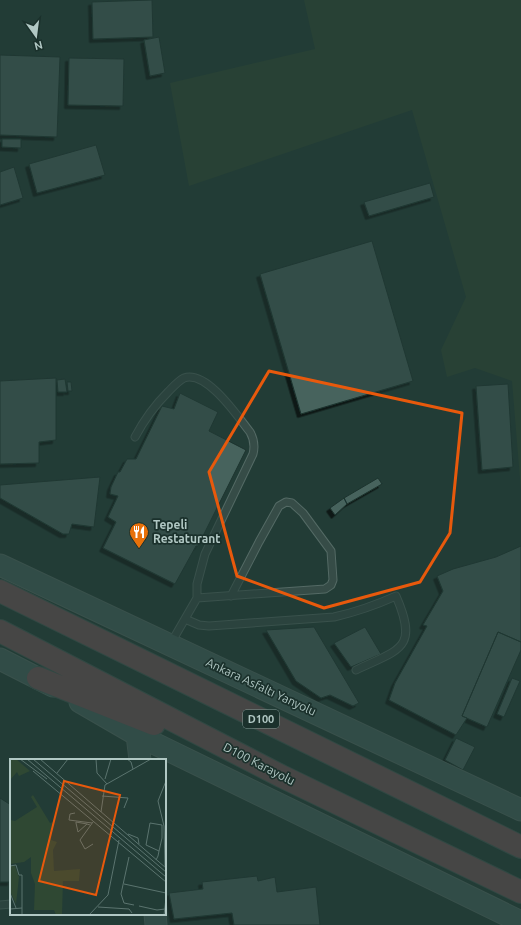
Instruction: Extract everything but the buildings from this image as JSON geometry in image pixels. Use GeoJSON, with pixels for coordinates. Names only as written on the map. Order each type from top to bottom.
{"type":"FeatureCollection","features":[{"type":"Feature","properties":{"kind":"highway"},"geometry":{"type":"LineString","coordinates":[[0,588],[10,596]]}},
{"type":"Feature","properties":{"kind":"highway","name":"D100"},"geometry":{"type":"LineString","coordinates":[[10,596],[521,847]]}},
{"type":"Feature","properties":{"kind":"highway","name":"D100 Karayolu"},"geometry":{"type":"LineString","coordinates":[[0,630],[281,776],[521,892]]}},
{"type":"Feature","properties":{"kind":"highway"},"geometry":{"type":"LineString","coordinates":[[38,678],[281,776]]}},
{"type":"Feature","properties":{"kind":"main road","name":"Ankara Asfaltı Yanyolu"},"geometry":{"type":"LineString","coordinates":[[0,565],[521,810]]}},
{"type":"Feature","properties":{"kind":"main road"},"geometry":{"type":"LineString","coordinates":[[0,659],[38,678],[137,735],[521,922]]}},
{"type":"Feature","properties":{"kind":"main road"},"geometry":{"type":"LineString","coordinates":[[137,735],[140,759]]}},
{"type":"Feature","properties":{"kind":"lane"},"geometry":{"type":"LineString","coordinates":[[135,437],[145,418],[155,405],[180,381],[189,377],[208,384],[218,391],[250,432],[255,445],[254,454],[205,554],[197,584],[197,598],[170,645]]}},
{"type":"Feature","properties":{"kind":"lane"},"geometry":{"type":"LineString","coordinates":[[197,598],[231,596],[324,589],[328,587],[332,583],[331,551],[303,513],[292,503],[286,502],[279,506],[231,596]]}},
{"type":"Feature","properties":{"kind":"lane"},"geometry":{"type":"LineString","coordinates":[[185,618],[199,625],[209,626],[334,617],[375,606],[396,596],[406,623],[405,637],[402,644],[397,650],[356,670]]}},
{"type":"Feature","properties":{"kind":"lane"},"geometry":{"type":"LineString","coordinates":[[0,905],[10,904]]}},
{"type":"Feature","properties":{"kind":"highlighted area"},"geometry":{"type":"Polygon","coordinates":[[[269,371],[462,413],[450,533],[420,582],[324,608],[237,576],[209,472],[269,371]]]}},
{"type":"Feature","properties":{"kind":"green space"},"geometry":{"type":"Polygon","coordinates":[[[304,0],[521,0],[521,491],[512,381],[475,368],[447,377],[441,350],[466,297],[412,110],[189,186],[170,83],[315,49],[304,0]]]}},
{"type":"Feature","properties":{"kind":"place","name":"Tepeli Restaturant"},"geometry":{"type":"Point","coordinates":[139,549]}}]}
